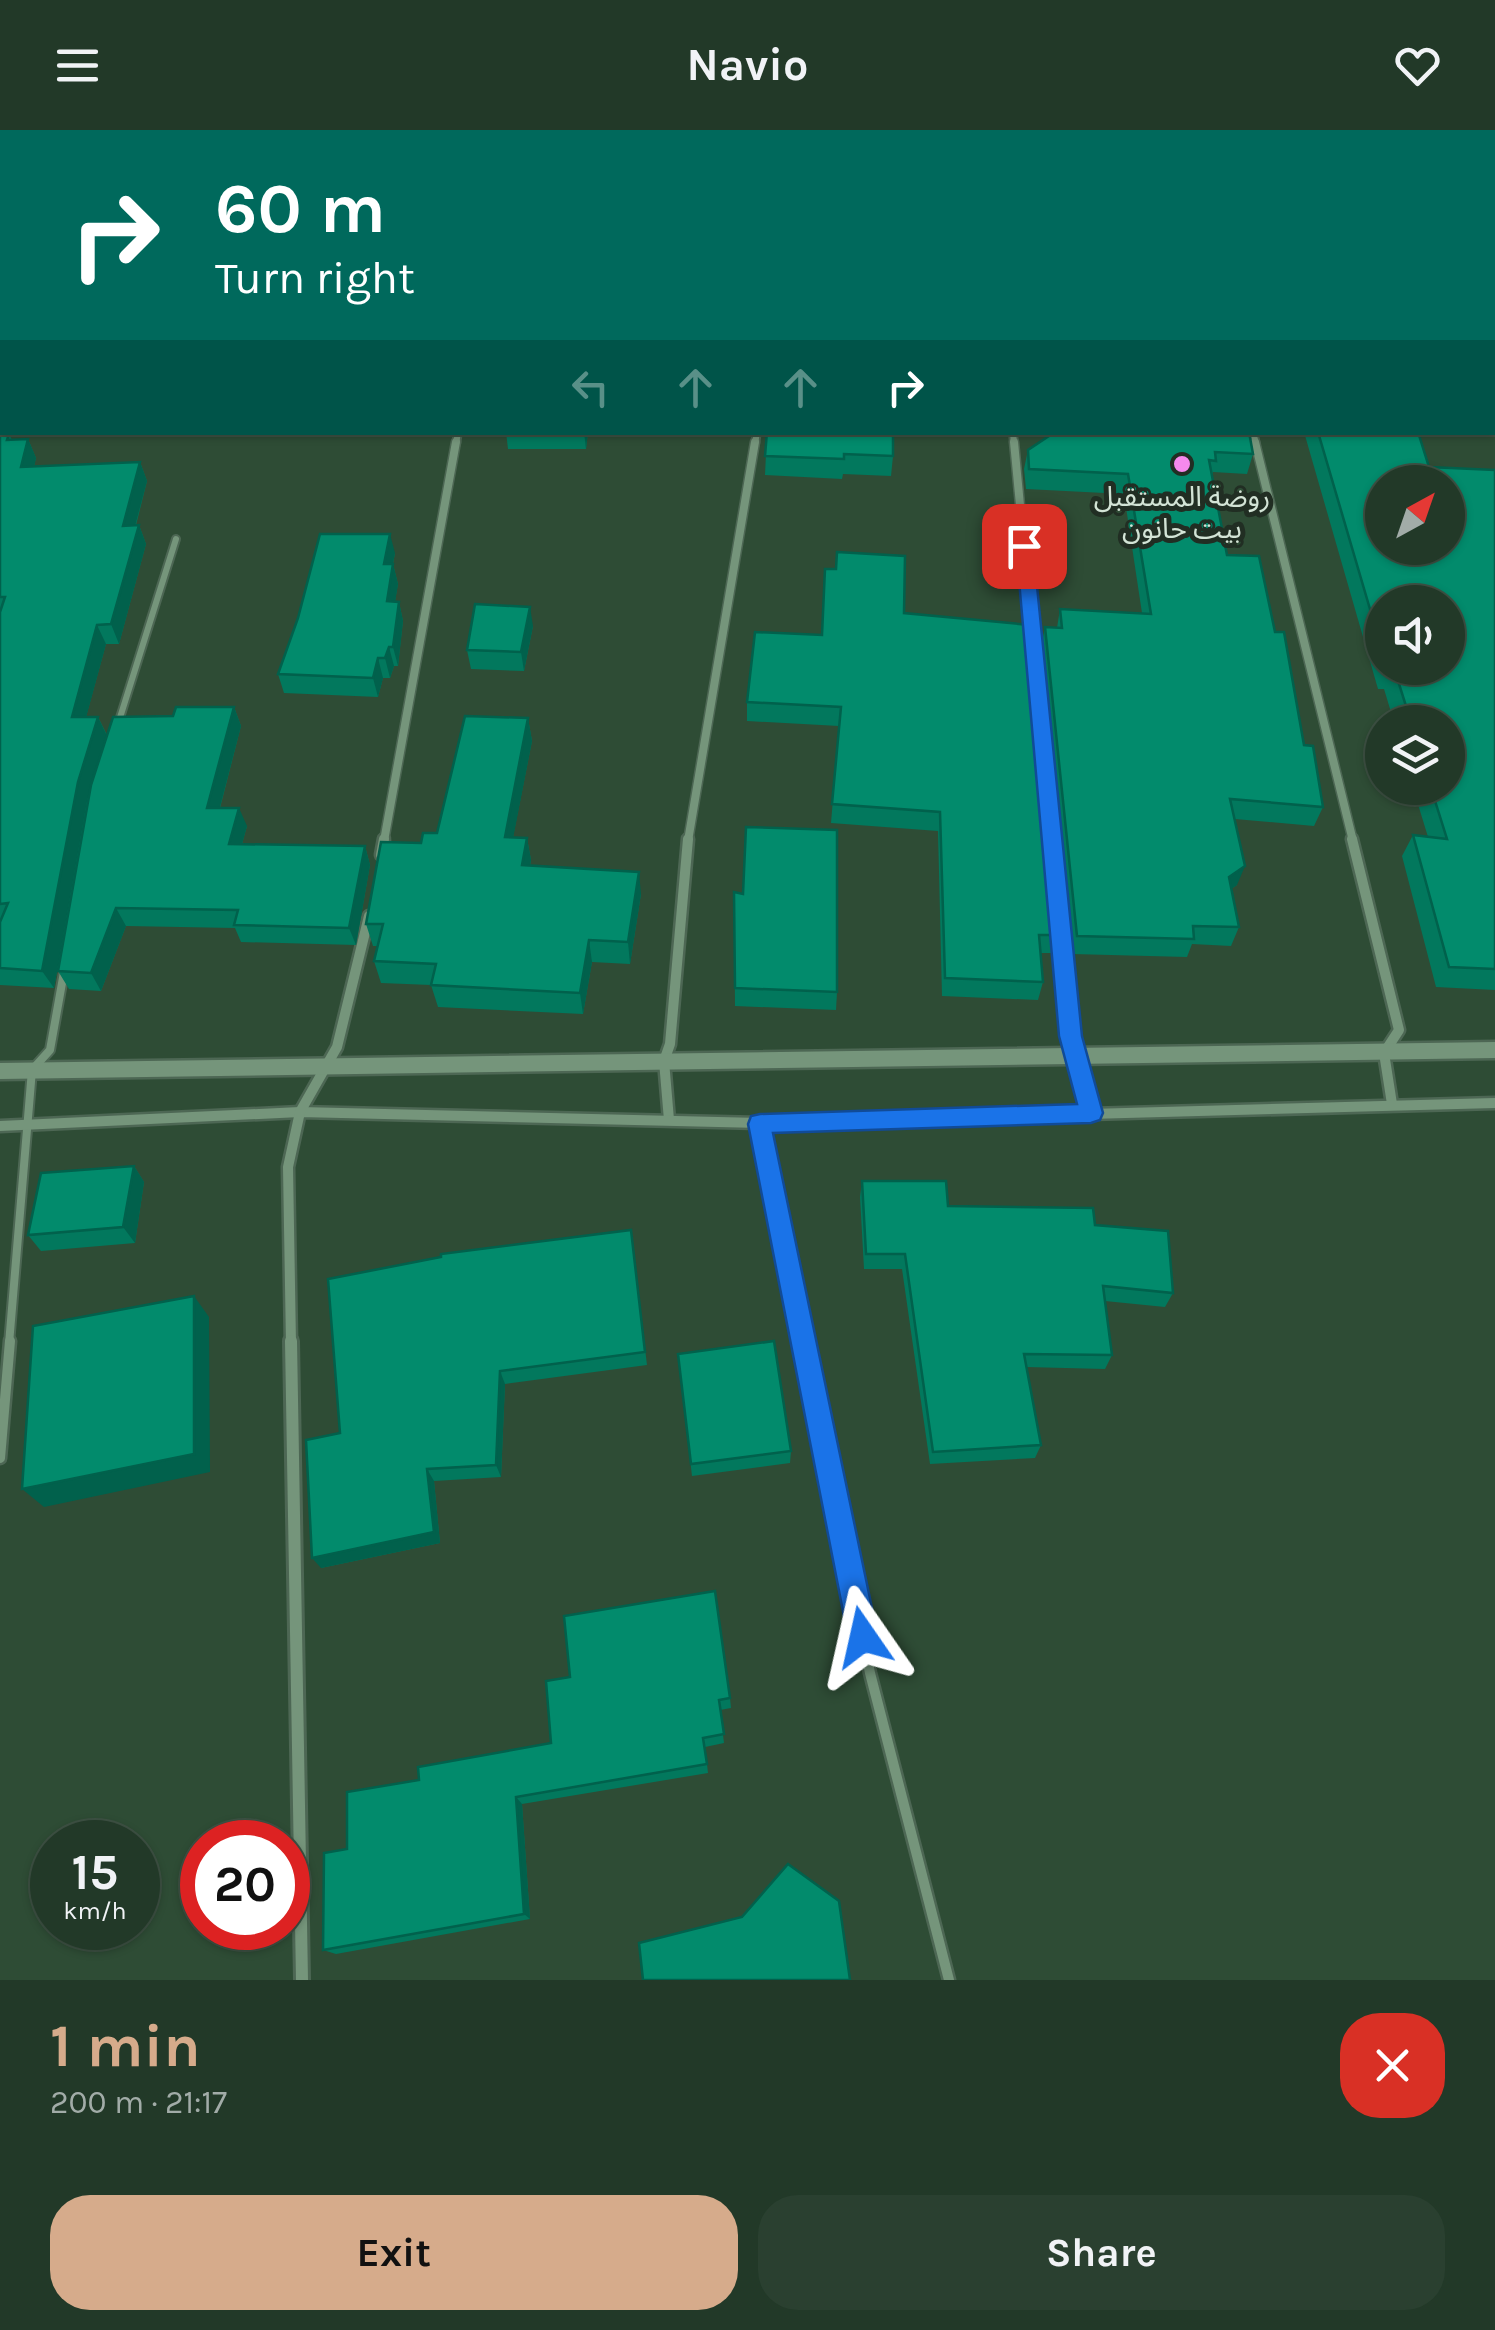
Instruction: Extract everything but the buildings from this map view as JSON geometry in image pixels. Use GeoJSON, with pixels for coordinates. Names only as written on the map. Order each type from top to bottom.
{"type":"FeatureCollection","features":[{"type":"Feature","properties":{"kind":"street"},"geometry":{"type":"LineString","coordinates":[[378,872],[457,435]]}},
{"type":"Feature","properties":{"kind":"street"},"geometry":{"type":"LineString","coordinates":[[669,1120],[664,1061],[670,1044],[688,837],[755,435]]}},
{"type":"Feature","properties":{"kind":"street"},"geometry":{"type":"LineString","coordinates":[[1014,435],[1075,1058],[1091,1113]]}},
{"type":"Feature","properties":{"kind":"street"},"geometry":{"type":"LineString","coordinates":[[1255,435],[1399,1030],[1384,1053],[1392,1104]]}},
{"type":"Feature","properties":{"kind":"street"},"geometry":{"type":"LineString","coordinates":[[302,1980],[288,1167],[300,1112],[336,1047],[370,910]]}},
{"type":"Feature","properties":{"kind":"street"},"geometry":{"type":"LineString","coordinates":[[0,1071],[1495,1050]]}},
{"type":"Feature","properties":{"kind":"street"},"geometry":{"type":"LineString","coordinates":[[0,1126],[300,1112],[760,1124],[1495,1103]]}},
{"type":"Feature","properties":{"kind":"lane"},"geometry":{"type":"LineString","coordinates":[[118,727],[176,538]]}},
{"type":"Feature","properties":{"kind":"lane"},"geometry":{"type":"LineString","coordinates":[[0,1458],[32,1070],[50,1050],[67,955]]}},
{"type":"Feature","properties":{"kind":"lane"},"geometry":{"type":"LineString","coordinates":[[760,1124],[870,1674],[949,1980]]}},
{"type":"Feature","properties":{"kind":"place","name":"روضة المستقبل بيت حانون"},"geometry":{"type":"Point","coordinates":[1182,464]}},
{"type":"Feature","properties":{"kind":"route"},"geometry":{"type":"LineString","coordinates":[[863,1637],[760,1124],[1091,1113],[1070,1036],[1024,546]]}}]}
